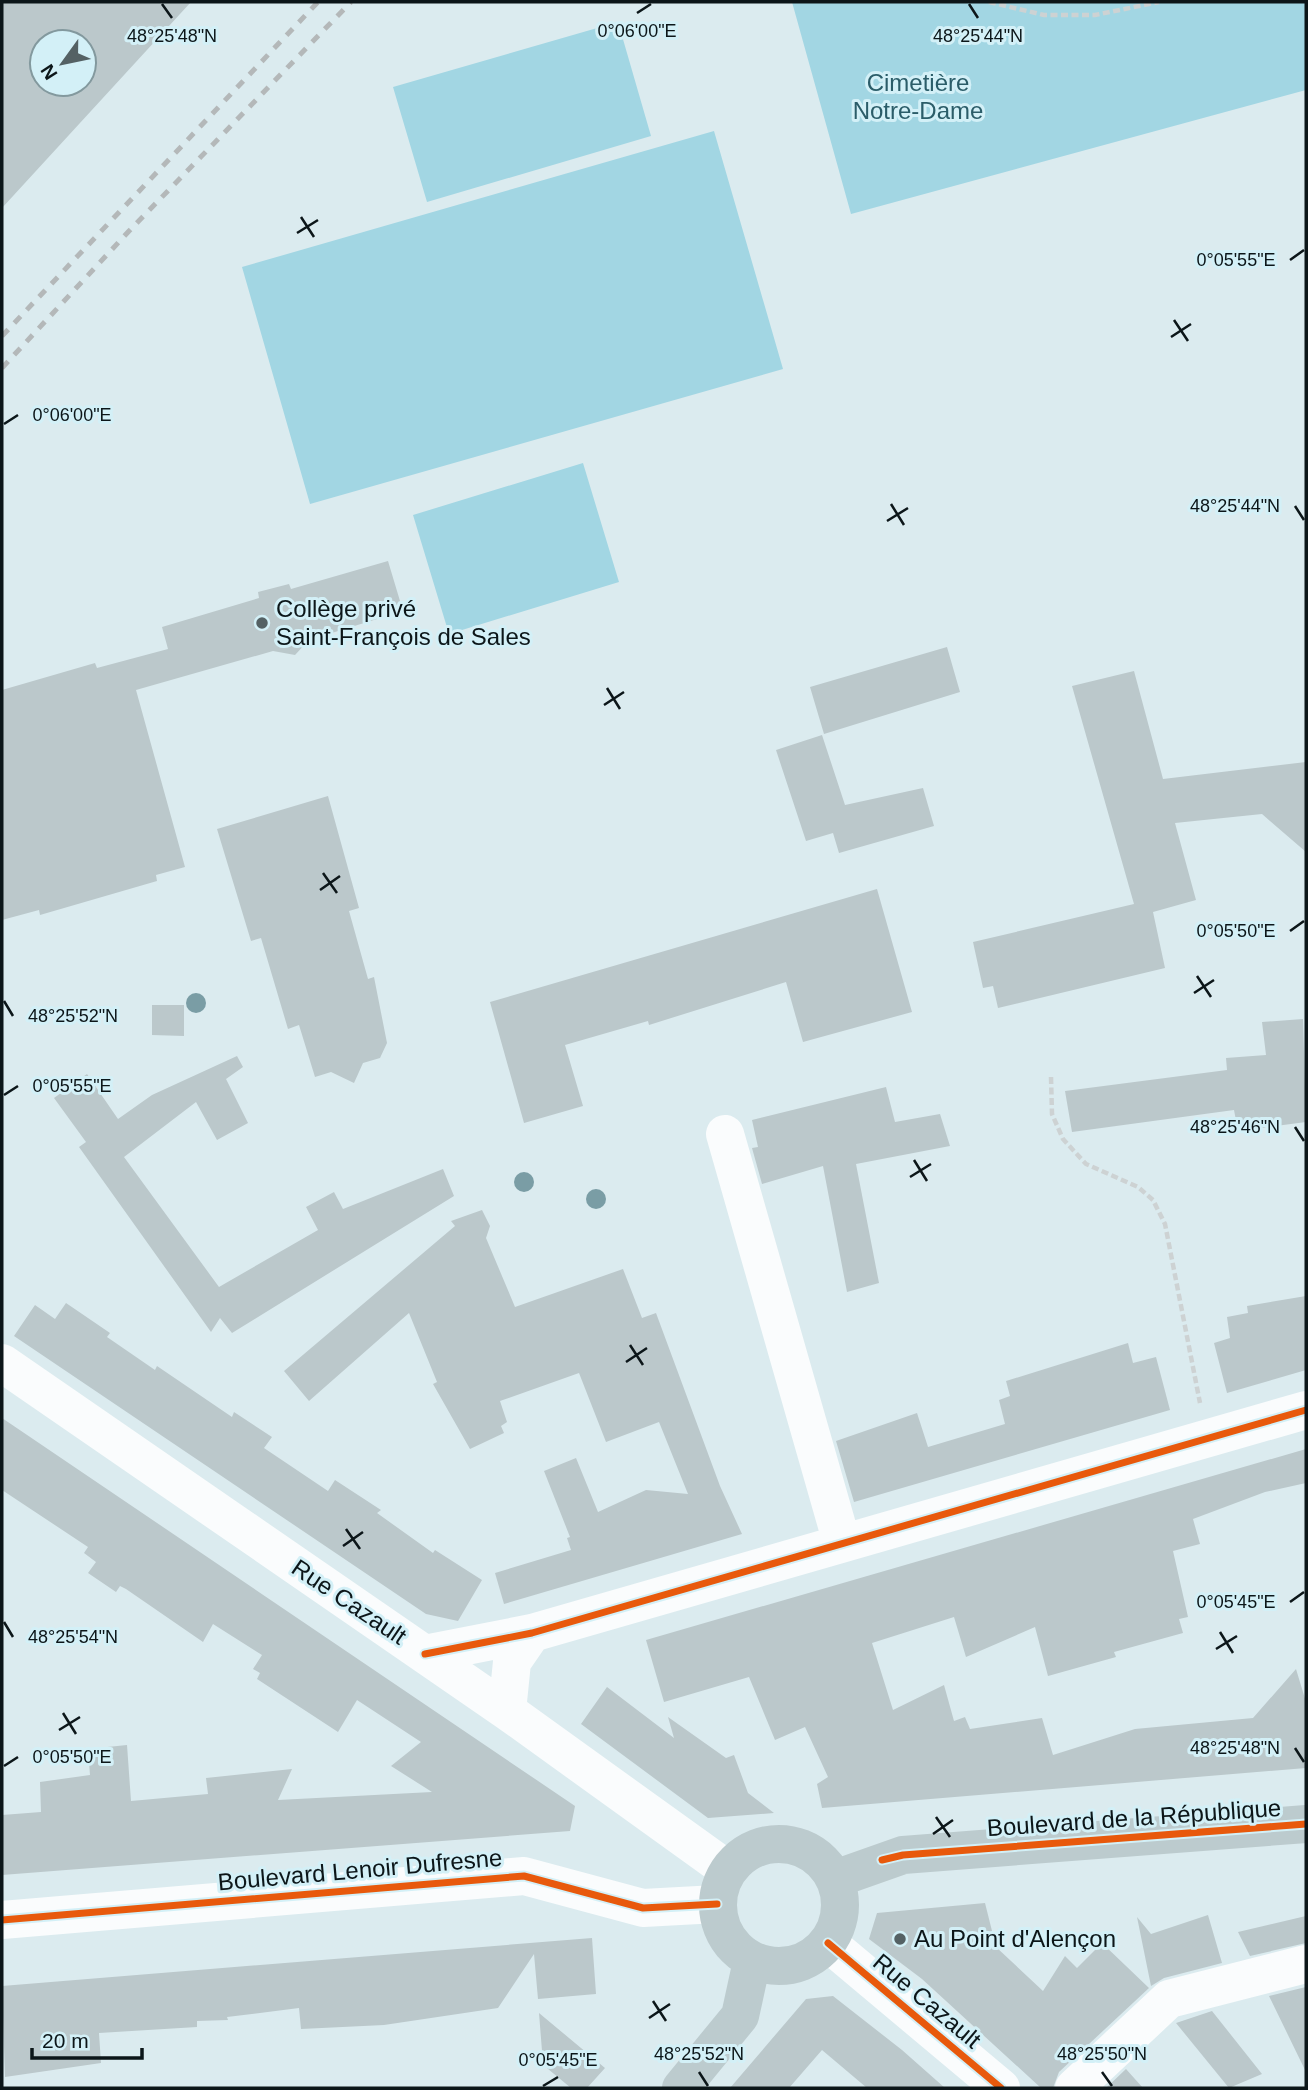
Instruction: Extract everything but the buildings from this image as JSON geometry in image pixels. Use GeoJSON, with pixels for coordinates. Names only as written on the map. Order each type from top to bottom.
{"type":"FeatureCollection","features":[{"type":"Feature","properties":{"kind":"main road","name":"Boulevard de la République"},"geometry":{"type":"LineString","coordinates":[[835,1878],[903,1855],[1306,1824]]}},
{"type":"Feature","properties":{"kind":"main road"},"geometry":{"type":"LineString","coordinates":[[784,1844],[805,1849],[822,1861],[835,1878],[841,1911],[837,1928],[813,1957],[794,1965],[772,1967],[752,1961],[737,1951],[726,1937],[723,1887],[753,1850],[784,1844]]}},
{"type":"Feature","properties":{"kind":"main road"},"geometry":{"type":"LineString","coordinates":[[681,2088],[740,2016],[752,1961]]}},
{"type":"Feature","properties":{"kind":"street"},"geometry":{"type":"LineString","coordinates":[[725,1134],[842,1543]]}},
{"type":"Feature","properties":{"kind":"street","name":"Rue Cazault"},"geometry":{"type":"LineString","coordinates":[[2,1363],[507,1711],[723,1887]]}},
{"type":"Feature","properties":{"kind":"street"},"geometry":{"type":"LineString","coordinates":[[425,1654],[532,1633],[1306,1410]]}},
{"type":"Feature","properties":{"kind":"street"},"geometry":{"type":"LineString","coordinates":[[507,1711],[513,1662],[532,1633]]}},
{"type":"Feature","properties":{"kind":"street","name":"Boulevard Lenoir Dufresne"},"geometry":{"type":"LineString","coordinates":[[2,1920],[524,1876],[643,1908],[723,1887]]}},
{"type":"Feature","properties":{"kind":"street","name":"Rue Cazault"},"geometry":{"type":"LineString","coordinates":[[828,1942],[1001,2088]]}},
{"type":"Feature","properties":{"kind":"street"},"geometry":{"type":"LineString","coordinates":[[1074,2088],[1168,1999],[1306,1964]]}},
{"type":"Feature","properties":{"kind":"path"},"geometry":{"type":"LineString","coordinates":[[989,2],[1044,15],[1095,15],[1159,2]]}},
{"type":"Feature","properties":{"kind":"path"},"geometry":{"type":"LineString","coordinates":[[1051,1077],[1052,1114],[1063,1139],[1086,1164],[1138,1187],[1153,1200],[1165,1224],[1199,1401],[1213,1437]]}},
{"type":"Feature","properties":{"kind":"green space","name":"Cimetière Notre-Dame"},"geometry":{"type":"Polygon","coordinates":[[[792,2],[1306,2],[1306,90],[851,214],[792,2]]]}},
{"type":"Feature","properties":{"kind":"green space"},"geometry":{"type":"Polygon","coordinates":[[[618,22],[651,136],[427,202],[393,87],[618,22]]]}},
{"type":"Feature","properties":{"kind":"green space"},"geometry":{"type":"Polygon","coordinates":[[[714,131],[783,369],[310,504],[242,267],[714,131]]]}},
{"type":"Feature","properties":{"kind":"green space"},"geometry":{"type":"Polygon","coordinates":[[[583,463],[619,582],[449,634],[413,515],[583,463]]]}},
{"type":"Feature","properties":{"kind":"railway"},"geometry":{"type":"LineString","coordinates":[[2,336],[318,2]]}},
{"type":"Feature","properties":{"kind":"railway"},"geometry":{"type":"LineString","coordinates":[[2,368],[129,231],[351,2]]}},
{"type":"Feature","properties":{"kind":"cycle path"},"geometry":{"type":"LineString","coordinates":[[425,1654],[532,1633],[1306,1410]]}},
{"type":"Feature","properties":{"kind":"cycle path"},"geometry":{"type":"LineString","coordinates":[[882,1860],[903,1855],[1306,1824]]}},
{"type":"Feature","properties":{"kind":"cycle path"},"geometry":{"type":"LineString","coordinates":[[2,1920],[524,1876],[643,1908],[717,1904]]}},
{"type":"Feature","properties":{"kind":"cycle path"},"geometry":{"type":"LineString","coordinates":[[828,1943],[1001,2088]]}},
{"type":"Feature","properties":{"kind":"place","name":"Collège privé Saint-François de Sales"},"geometry":{"type":"Point","coordinates":[262,623]}},
{"type":"Feature","properties":{"kind":"place","name":"Au Point d'Alençon"},"geometry":{"type":"Point","coordinates":[900,1939]}}]}
